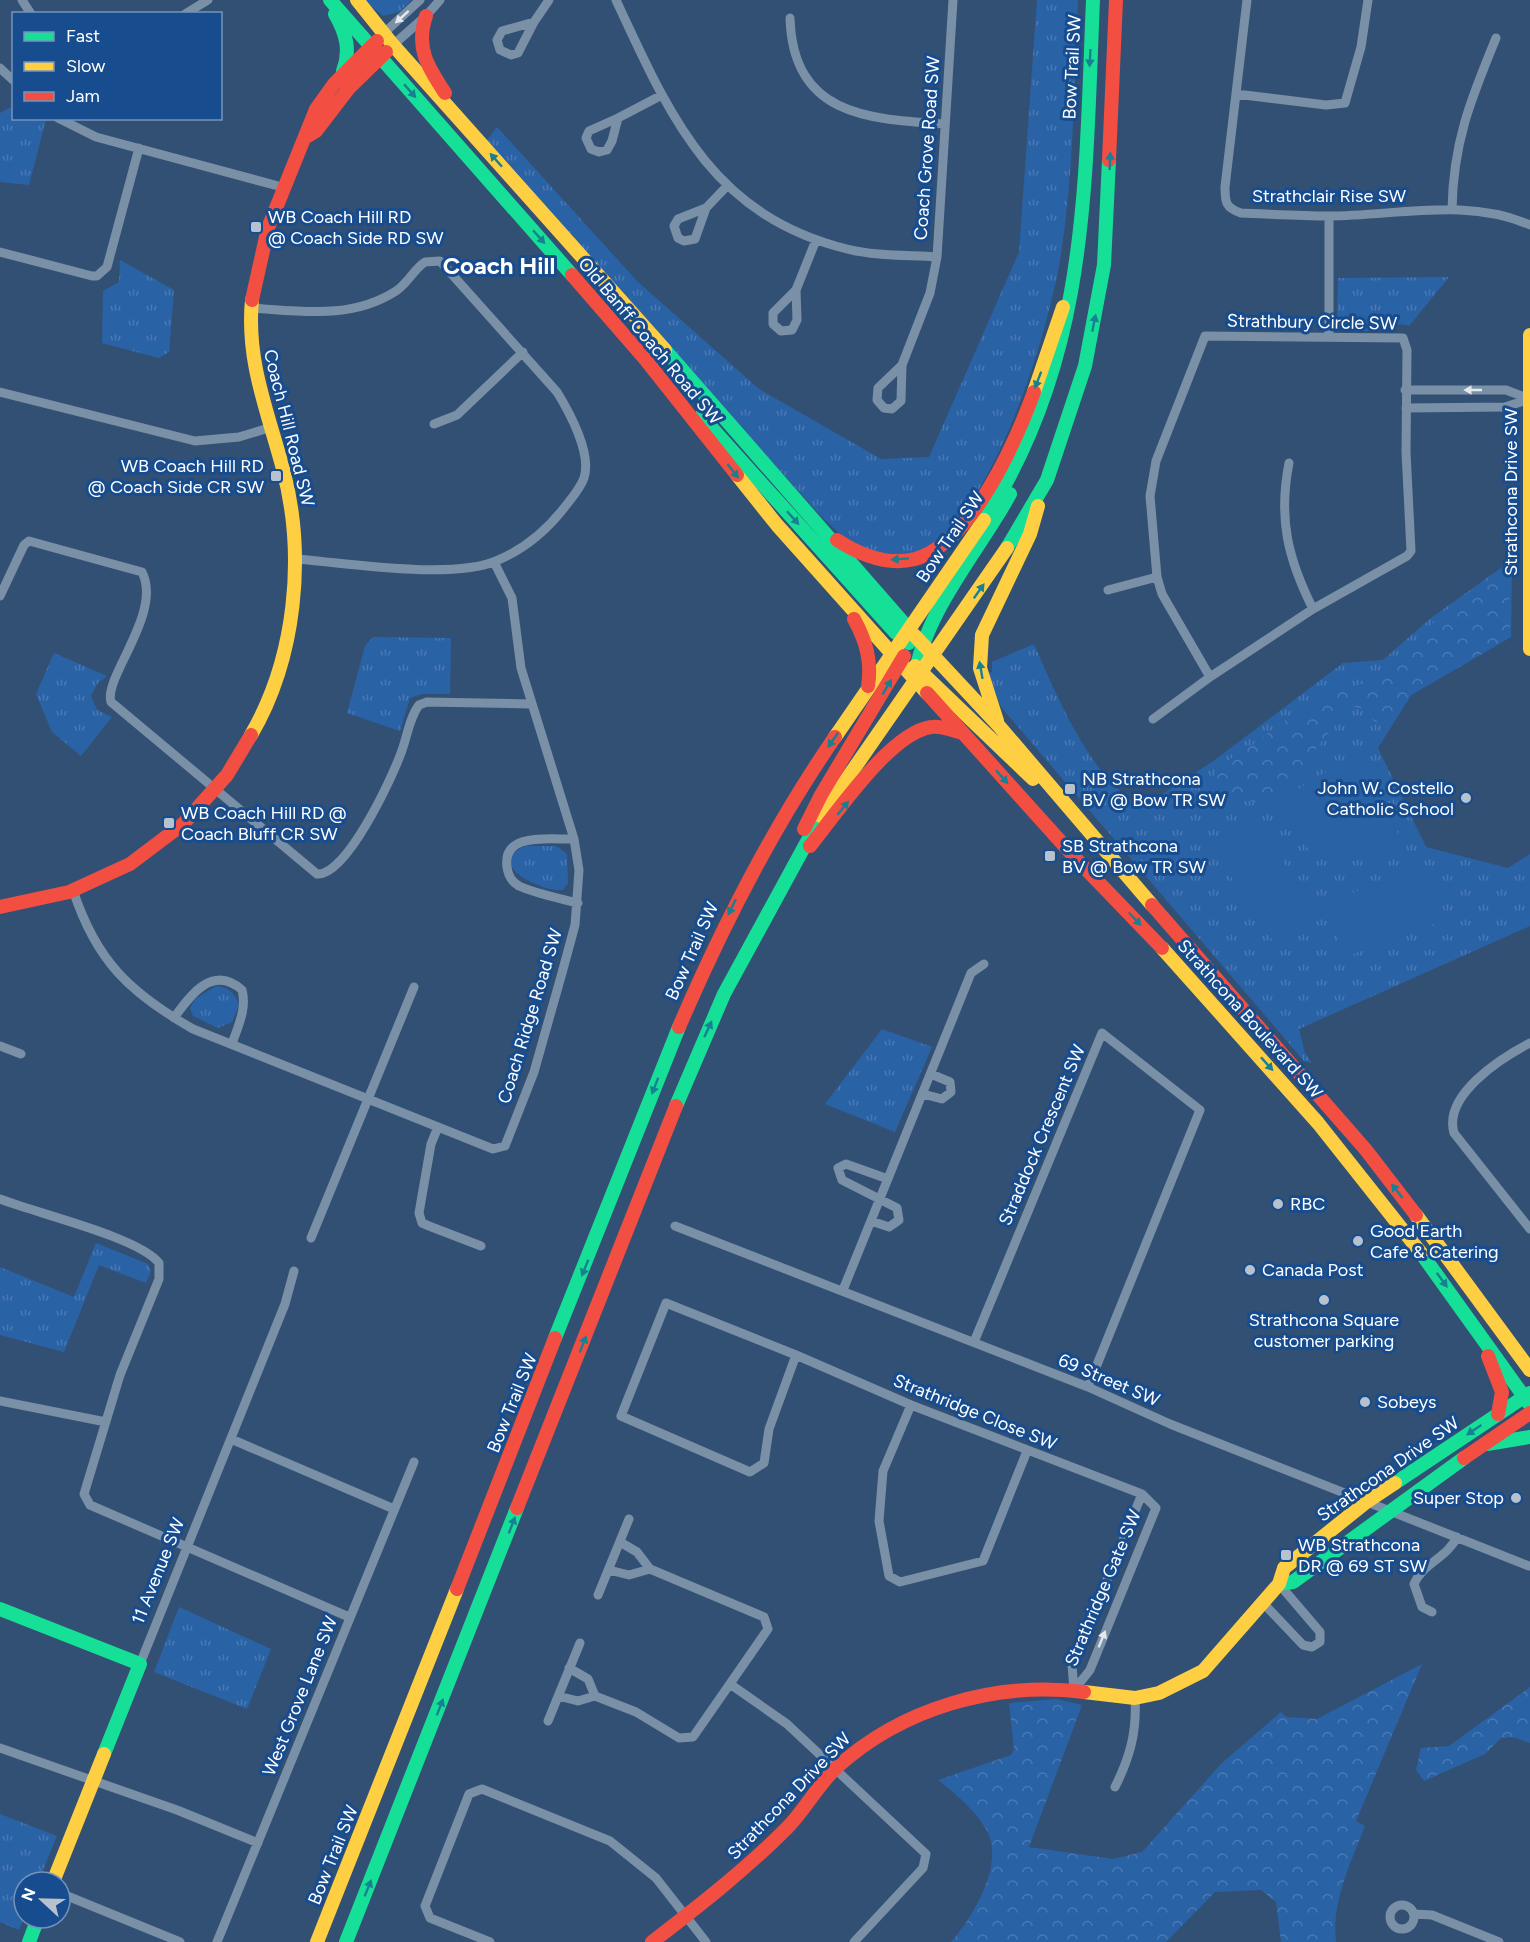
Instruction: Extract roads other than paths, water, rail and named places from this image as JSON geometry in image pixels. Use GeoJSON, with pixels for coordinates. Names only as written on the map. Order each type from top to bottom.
{"type":"FeatureCollection","features":[{"type":"Feature","properties":{"kind":"main road"},"geometry":{"type":"LineString","coordinates":[[325,0],[342,25],[348,42],[347,62],[339,78]]}},
{"type":"Feature","properties":{"kind":"main road","name":"Old Banff Coach Road SW"},"geometry":{"type":"LineString","coordinates":[[330,0],[645,359],[777,525],[846,604],[912,655]]}},
{"type":"Feature","properties":{"kind":"main road","name":"Old Banff Coach Road SW"},"geometry":{"type":"LineString","coordinates":[[357,0],[388,39],[820,527],[912,655]]}},
{"type":"Feature","properties":{"kind":"main road","name":"Bow Trail SW"},"geometry":{"type":"LineString","coordinates":[[346,1942],[696,1054],[724,994],[790,867],[847,775],[1036,424],[1068,324],[1079,244],[1094,0]]}},
{"type":"Feature","properties":{"kind":"main road","name":"Bow Trail SW"},"geometry":{"type":"LineString","coordinates":[[317,1942],[672,1043],[708,958],[761,851],[805,780],[867,692],[912,655],[1000,561],[1047,480],[1085,366],[1104,265],[1116,0]]}},
{"type":"Feature","properties":{"kind":"main road"},"geometry":{"type":"LineString","coordinates":[[426,16],[420,29],[421,50],[468,128]]}},
{"type":"Feature","properties":{"kind":"main road","name":"Coach Hill Road SW"},"geometry":{"type":"LineString","coordinates":[[306,137],[316,131],[388,39]]}},
{"type":"Feature","properties":{"kind":"main road","name":"Coach Hill Road SW"},"geometry":{"type":"LineString","coordinates":[[0,907],[73,890],[117,871],[148,852],[188,820],[216,791],[254,733],[273,691],[286,643],[295,587],[296,559],[289,490],[272,428],[257,385],[251,350],[251,308],[266,232],[282,187],[306,137],[311,119],[339,78],[376,52]]}},
{"type":"Feature","properties":{"kind":"main road"},"geometry":{"type":"LineString","coordinates":[[820,527],[866,557],[890,560],[925,555],[959,528],[995,476],[1023,419],[1049,351],[1079,244]]}},
{"type":"Feature","properties":{"kind":"main road","name":"Strathcona Drive SW"},"geometry":{"type":"LineString","coordinates":[[1530,335],[1530,649]]}},
{"type":"Feature","properties":{"kind":"main road"},"geometry":{"type":"LineString","coordinates":[[645,359],[696,410],[912,655],[1082,826]]}},
{"type":"Feature","properties":{"kind":"main road"},"geometry":{"type":"LineString","coordinates":[[790,867],[807,821],[998,518],[1019,475],[1036,424]]}},
{"type":"Feature","properties":{"kind":"main road"},"geometry":{"type":"LineString","coordinates":[[999,726],[980,668],[982,635],[996,601],[1030,534],[1047,480]]}},
{"type":"Feature","properties":{"kind":"main road"},"geometry":{"type":"LineString","coordinates":[[846,604],[866,641],[871,663],[867,692]]}},
{"type":"Feature","properties":{"kind":"main road","name":"Strathcona Boulevard SW"},"geometry":{"type":"LineString","coordinates":[[912,655],[999,726],[1082,826],[1366,1150],[1526,1356],[1530,1370]]}},
{"type":"Feature","properties":{"kind":"main road","name":"Strathcona Boulevard SW"},"geometry":{"type":"LineString","coordinates":[[912,655],[963,734],[1079,862],[1190,977],[1291,1091],[1402,1227],[1528,1398]]}},
{"type":"Feature","properties":{"kind":"main road"},"geometry":{"type":"LineString","coordinates":[[790,867],[885,756],[905,736],[930,727],[963,734]]}},
{"type":"Feature","properties":{"kind":"main road"},"geometry":{"type":"LineString","coordinates":[[1476,1329],[1502,1392],[1498,1414]]}},
{"type":"Feature","properties":{"kind":"main road","name":"Strathcona Drive SW"},"geometry":{"type":"LineString","coordinates":[[652,1942],[732,1881],[789,1826],[834,1770],[867,1742],[896,1725],[945,1705],[994,1692],[1074,1690],[1100,1696],[1135,1698],[1159,1693],[1203,1671],[1280,1584],[1284,1568],[1365,1503],[1498,1414],[1528,1398]]}},
{"type":"Feature","properties":{"kind":"main road","name":"Strathcona Drive SW"},"geometry":{"type":"LineString","coordinates":[[1280,1584],[1293,1582],[1482,1444],[1530,1413]]}},
{"type":"Feature","properties":{"kind":"main road"},"geometry":{"type":"LineString","coordinates":[[1482,1444],[1530,1437]]}},
{"type":"Feature","properties":{"kind":"main road"},"geometry":{"type":"LineString","coordinates":[[0,1609],[140,1664]]}},
{"type":"Feature","properties":{"kind":"main road","name":"11 Avenue SW"},"geometry":{"type":"LineString","coordinates":[[58,1870],[140,1664]]}},
{"type":"Feature","properties":{"kind":"street"},"geometry":{"type":"LineString","coordinates":[[188,12],[208,0]]}},
{"type":"Feature","properties":{"kind":"street","name":"Coach Hill Road SW"},"geometry":{"type":"LineString","coordinates":[[388,39],[420,0]]}},
{"type":"Feature","properties":{"kind":"street","name":"Coach Hill Road SW"},"geometry":{"type":"LineString","coordinates":[[388,39],[426,16],[440,0]]}},
{"type":"Feature","properties":{"kind":"street"},"geometry":{"type":"LineString","coordinates":[[534,22],[549,0]]}},
{"type":"Feature","properties":{"kind":"street","name":"Coach Grove Road SW"},"geometry":{"type":"LineString","coordinates":[[616,2],[662,95],[691,145],[727,186],[763,215],[816,240],[865,252],[937,257],[953,0]]}},
{"type":"Feature","properties":{"kind":"street","name":"Strathclair Rise SW"},"geometry":{"type":"LineString","coordinates":[[1248,0],[1225,187],[1225,202],[1230,209],[1241,213],[1329,216],[1452,210],[1485,212],[1530,225]]}},
{"type":"Feature","properties":{"kind":"street"},"geometry":{"type":"LineString","coordinates":[[1236,94],[1326,105],[1345,104],[1361,47],[1368,0]]}},
{"type":"Feature","properties":{"kind":"street"},"geometry":{"type":"LineString","coordinates":[[790,18],[794,52],[808,78],[828,99],[848,111],[868,117],[945,124]]}},
{"type":"Feature","properties":{"kind":"street"},"geometry":{"type":"LineString","coordinates":[[1452,210],[1454,161],[1458,139],[1496,38]]}},
{"type":"Feature","properties":{"kind":"street"},"geometry":{"type":"LineString","coordinates":[[0,69],[12,79]]}},
{"type":"Feature","properties":{"kind":"street"},"geometry":{"type":"LineString","coordinates":[[618,118],[662,95]]}},
{"type":"Feature","properties":{"kind":"street"},"geometry":{"type":"LineString","coordinates":[[62,120],[96,137],[282,187]]}},
{"type":"Feature","properties":{"kind":"street"},"geometry":{"type":"LineString","coordinates":[[0,252],[92,276],[102,273],[107,267],[139,148]]}},
{"type":"Feature","properties":{"kind":"street"},"geometry":{"type":"LineString","coordinates":[[706,208],[727,186]]}},
{"type":"Feature","properties":{"kind":"street"},"geometry":{"type":"LineString","coordinates":[[1329,216],[1329,337]]}},
{"type":"Feature","properties":{"kind":"street"},"geometry":{"type":"LineString","coordinates":[[796,290],[816,240]]}},
{"type":"Feature","properties":{"kind":"street"},"geometry":{"type":"LineString","coordinates":[[902,365],[930,293],[937,257]]}},
{"type":"Feature","properties":{"kind":"street"},"geometry":{"type":"LineString","coordinates":[[251,308],[322,312],[355,309],[377,303],[399,289],[421,264],[435,260],[444,263],[557,392],[571,416],[586,460],[586,468],[580,485],[557,517],[535,538],[494,562],[444,570],[296,559]]}},
{"type":"Feature","properties":{"kind":"street","name":"Strathbury Circle SW"},"geometry":{"type":"LineString","coordinates":[[1205,336],[1403,338],[1407,350],[1406,390],[1407,496],[1411,551],[1407,556],[1313,609],[1210,677],[1170,611],[1157,577],[1150,496],[1153,472],[1205,336]]}},
{"type":"Feature","properties":{"kind":"street"},"geometry":{"type":"LineString","coordinates":[[434,424],[457,415],[523,352]]}},
{"type":"Feature","properties":{"kind":"street"},"geometry":{"type":"LineString","coordinates":[[1406,390],[1506,390],[1530,399]]}},
{"type":"Feature","properties":{"kind":"street"},"geometry":{"type":"LineString","coordinates":[[0,392],[195,441],[239,437],[272,428]]}},
{"type":"Feature","properties":{"kind":"street"},"geometry":{"type":"LineString","coordinates":[[1406,408],[1505,407],[1530,399]]}},
{"type":"Feature","properties":{"kind":"street"},"geometry":{"type":"LineString","coordinates":[[1289,463],[1284,487],[1284,523],[1292,564],[1313,609]]}},
{"type":"Feature","properties":{"kind":"street"},"geometry":{"type":"LineString","coordinates":[[0,596],[24,544],[30,541],[142,572],[147,587],[140,624],[111,687],[109,698],[114,706],[314,873],[327,873],[362,832],[395,769],[418,705],[427,702],[530,704]]}},
{"type":"Feature","properties":{"kind":"street","name":"Coach Ridge Road SW"},"geometry":{"type":"LineString","coordinates":[[73,890],[86,926],[108,960],[139,995],[174,1018],[193,1029],[493,1149],[505,1146],[534,1072],[575,925],[579,870],[574,839],[530,704],[521,668],[516,611],[494,562]]}},
{"type":"Feature","properties":{"kind":"street"},"geometry":{"type":"LineString","coordinates":[[1108,590],[1157,577]]}},
{"type":"Feature","properties":{"kind":"street"},"geometry":{"type":"LineString","coordinates":[[1153,719],[1210,677]]}},
{"type":"Feature","properties":{"kind":"street"},"geometry":{"type":"LineString","coordinates":[[574,839],[523,840],[510,851],[507,862],[508,873],[518,885],[578,903]]}},
{"type":"Feature","properties":{"kind":"street"},"geometry":{"type":"LineString","coordinates":[[843,1290],[971,973],[984,964]]}},
{"type":"Feature","properties":{"kind":"street"},"geometry":{"type":"LineString","coordinates":[[174,1018],[188,997],[200,986],[227,980],[242,990],[244,998],[241,1020],[232,1044]]}},
{"type":"Feature","properties":{"kind":"street"},"geometry":{"type":"LineString","coordinates":[[311,1238],[370,1099],[414,987]]}},
{"type":"Feature","properties":{"kind":"street","name":"Straddock Crescent SW"},"geometry":{"type":"LineString","coordinates":[[974,1342],[1102,1033],[1200,1110],[1088,1387]]}},
{"type":"Feature","properties":{"kind":"street"},"geometry":{"type":"LineString","coordinates":[[1530,1043],[1494,1063],[1473,1083],[1450,1121],[1454,1133],[1530,1229]]}},
{"type":"Feature","properties":{"kind":"street"},"geometry":{"type":"LineString","coordinates":[[0,1046],[21,1054]]}},
{"type":"Feature","properties":{"kind":"street"},"geometry":{"type":"LineString","coordinates":[[923,1094],[942,1099],[951,1092],[950,1082],[931,1074]]}},
{"type":"Feature","properties":{"kind":"street"},"geometry":{"type":"LineString","coordinates":[[438,1127],[431,1144],[420,1218],[429,1226],[481,1246]]}},
{"type":"Feature","properties":{"kind":"street"},"geometry":{"type":"LineString","coordinates":[[871,1221],[889,1227],[899,1220],[897,1208],[842,1180],[838,1168],[846,1164],[888,1179]]}},
{"type":"Feature","properties":{"kind":"street"},"geometry":{"type":"LineString","coordinates":[[0,1199],[54,1219],[88,1227],[147,1251],[159,1263],[159,1279],[120,1375],[84,1494],[86,1500],[97,1509],[188,1546],[349,1617]]}},
{"type":"Feature","properties":{"kind":"street","name":"69 Street SW"},"geometry":{"type":"LineString","coordinates":[[675,1226],[1088,1387],[1170,1424],[1365,1503],[1391,1509],[1529,1566]]}},
{"type":"Feature","properties":{"kind":"street","name":"11 Avenue SW"},"geometry":{"type":"LineString","coordinates":[[140,1664],[285,1304],[294,1272]]}},
{"type":"Feature","properties":{"kind":"street","name":"Strathridge Close SW"},"geometry":{"type":"LineString","coordinates":[[796,1355],[769,1430],[764,1463],[750,1472],[621,1416],[666,1303],[796,1355],[911,1405],[1142,1494]]}},
{"type":"Feature","properties":{"kind":"street"},"geometry":{"type":"LineString","coordinates":[[0,1401],[106,1422]]}},
{"type":"Feature","properties":{"kind":"street"},"geometry":{"type":"LineString","coordinates":[[911,1405],[883,1471],[879,1521],[889,1576],[900,1582],[983,1561],[1027,1451]]}},
{"type":"Feature","properties":{"kind":"street"},"geometry":{"type":"LineString","coordinates":[[231,1439],[394,1509]]}},
{"type":"Feature","properties":{"kind":"street","name":"West Grove Lane SW"},"geometry":{"type":"LineString","coordinates":[[217,1942],[414,1462]]}},
{"type":"Feature","properties":{"kind":"street","name":"Strathridge Gate SW"},"geometry":{"type":"LineString","coordinates":[[1142,1494],[1156,1508],[1090,1670],[1074,1690],[1072,1665],[1142,1494]]}},
{"type":"Feature","properties":{"kind":"street"},"geometry":{"type":"LineString","coordinates":[[598,1595],[629,1519]]}},
{"type":"Feature","properties":{"kind":"street"},"geometry":{"type":"LineString","coordinates":[[1432,1612],[1422,1607],[1414,1584],[1418,1573],[1452,1549],[1457,1537]]}},
{"type":"Feature","properties":{"kind":"street"},"geometry":{"type":"LineString","coordinates":[[558,1696],[578,1701],[595,1696],[636,1712],[679,1738],[693,1737],[768,1629],[764,1617],[650,1569],[638,1552],[620,1542]]}},
{"type":"Feature","properties":{"kind":"street"},"geometry":{"type":"LineString","coordinates":[[609,1570],[629,1575],[650,1569]]}},
{"type":"Feature","properties":{"kind":"street"},"geometry":{"type":"LineString","coordinates":[[1263,1603],[1303,1645],[1312,1647],[1320,1642],[1320,1632],[1280,1584]]}},
{"type":"Feature","properties":{"kind":"street"},"geometry":{"type":"LineString","coordinates":[[548,1721],[580,1642]]}},
{"type":"Feature","properties":{"kind":"street"},"geometry":{"type":"LineString","coordinates":[[569,1668],[588,1679],[595,1696]]}},
{"type":"Feature","properties":{"kind":"street"},"geometry":{"type":"LineString","coordinates":[[730,1684],[787,1724],[926,1854],[923,1868],[854,1942]]}},
{"type":"Feature","properties":{"kind":"street"},"geometry":{"type":"LineString","coordinates":[[1115,1787],[1130,1756],[1136,1726],[1135,1698]]}},
{"type":"Feature","properties":{"kind":"street"},"geometry":{"type":"LineString","coordinates":[[0,1748],[177,1810],[258,1843]]}},
{"type":"Feature","properties":{"kind":"street"},"geometry":{"type":"LineString","coordinates":[[490,1942],[430,1918],[424,1906],[468,1794],[482,1789],[610,1841],[656,1878],[706,1942]]}},
{"type":"Feature","properties":{"kind":"street"},"geometry":{"type":"LineString","coordinates":[[72,1898],[180,1942]]}},
{"type":"Feature","properties":{"kind":"street"},"geometry":{"type":"LineString","coordinates":[[1414,1914],[1432,1916],[1499,1942]]}},
{"type":"Feature","properties":{"kind":"place","name":"WB Coach Hill RD @ Coach Side RD SW"},"geometry":{"type":"Point","coordinates":[256,227]}},
{"type":"Feature","properties":{"kind":"place","name":"WB Coach Hill RD @ Coach Side CR SW"},"geometry":{"type":"Point","coordinates":[276,476]}},
{"type":"Feature","properties":{"kind":"place","name":"NB Strathcona BV @ Bow TR SW"},"geometry":{"type":"Point","coordinates":[1070,789]}},
{"type":"Feature","properties":{"kind":"place","name":"John W. Costello Catholic School"},"geometry":{"type":"Point","coordinates":[1466,798]}},
{"type":"Feature","properties":{"kind":"place","name":"WB Coach Hill RD @ Coach Bluff CR SW"},"geometry":{"type":"Point","coordinates":[169,823]}},
{"type":"Feature","properties":{"kind":"place","name":"SB Strathcona BV @ Bow TR SW"},"geometry":{"type":"Point","coordinates":[1050,856]}},
{"type":"Feature","properties":{"kind":"place","name":"RBC"},"geometry":{"type":"Point","coordinates":[1278,1204]}},
{"type":"Feature","properties":{"kind":"place","name":"Good Earth Cafe & Catering"},"geometry":{"type":"Point","coordinates":[1358,1241]}},
{"type":"Feature","properties":{"kind":"place","name":"Canada Post"},"geometry":{"type":"Point","coordinates":[1250,1270]}},
{"type":"Feature","properties":{"kind":"place","name":"Strathcona Square customer parking"},"geometry":{"type":"Point","coordinates":[1324,1300]}},
{"type":"Feature","properties":{"kind":"place","name":"Sobeys"},"geometry":{"type":"Point","coordinates":[1365,1402]}},
{"type":"Feature","properties":{"kind":"place","name":"Super Stop"},"geometry":{"type":"Point","coordinates":[1516,1498]}},
{"type":"Feature","properties":{"kind":"place","name":"WB Strathcona DR @ 69 ST SW"},"geometry":{"type":"Point","coordinates":[1286,1555]}},
{"type":"Feature","properties":{"kind":"district","name":"Coach Hill"},"geometry":{"type":"Point","coordinates":[499,265]}}]}
